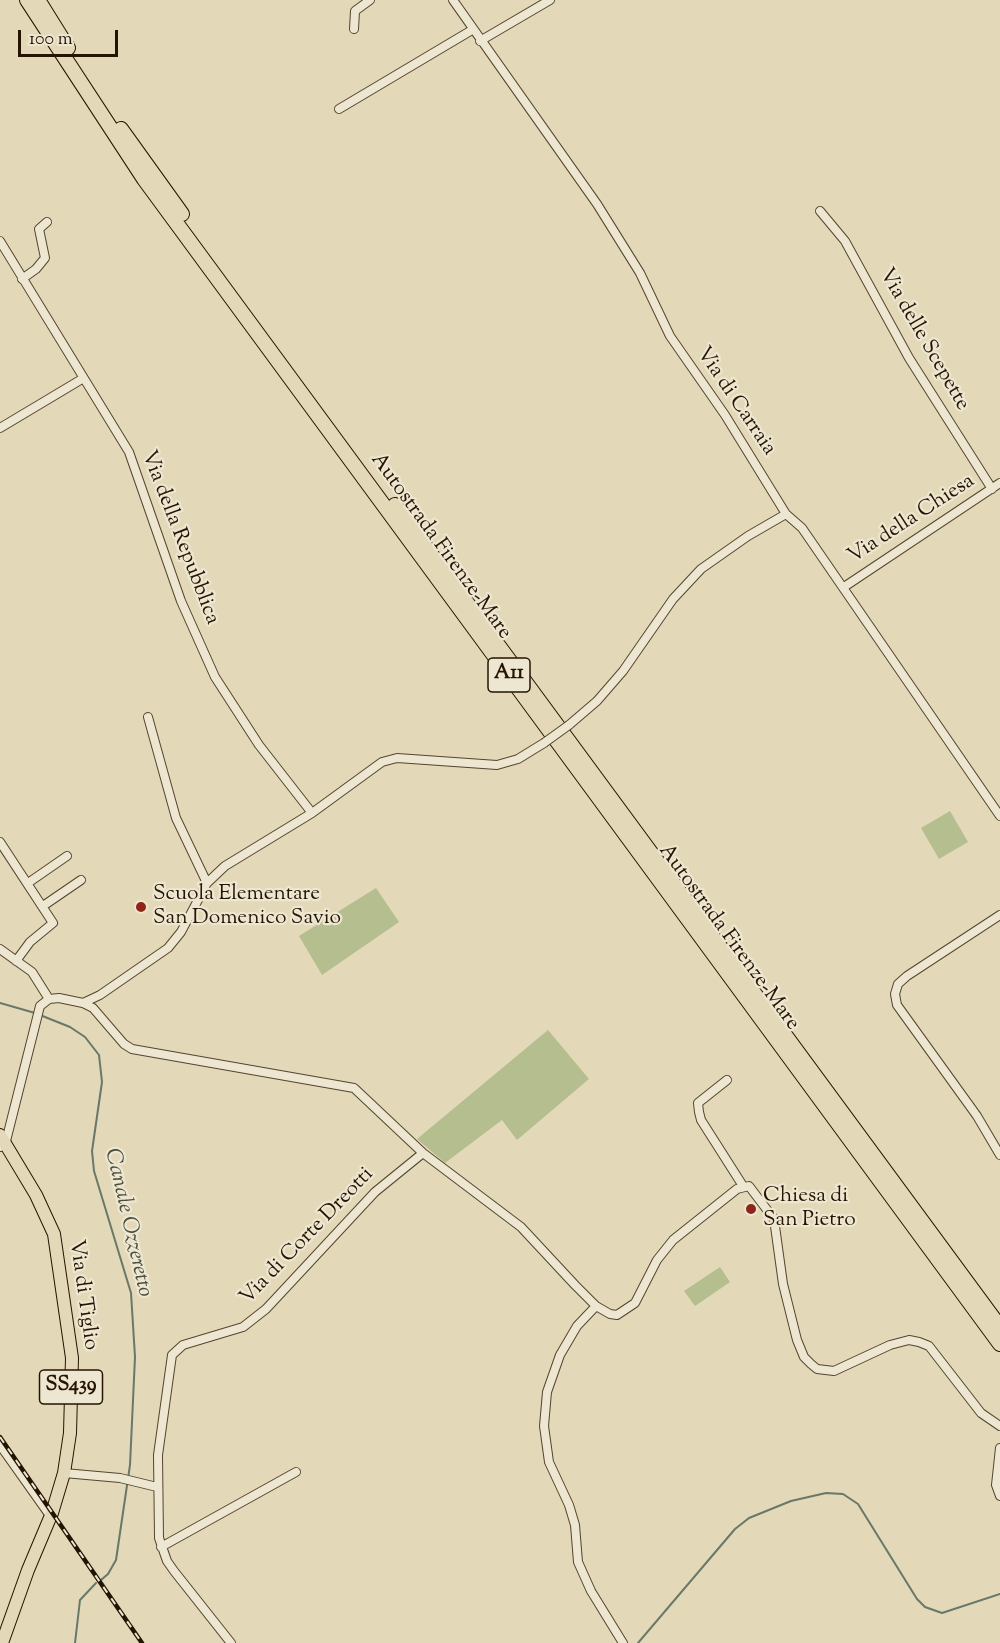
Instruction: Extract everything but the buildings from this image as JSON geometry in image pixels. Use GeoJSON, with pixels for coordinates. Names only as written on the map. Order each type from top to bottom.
{"type":"FeatureCollection","features":[{"type":"Feature","properties":{"kind":"highway","name":"Autostrada Firenze-Mare"},"geometry":{"type":"LineString","coordinates":[[27,0],[144,178],[1000,1344]]}},
{"type":"Feature","properties":{"kind":"highway","name":"Autostrada Firenze-Mare"},"geometry":{"type":"LineString","coordinates":[[38,0],[103,102],[169,196],[1000,1328]]}},
{"type":"Feature","properties":{"kind":"main road","name":"Via di Tiglio"},"geometry":{"type":"LineString","coordinates":[[2,1142],[36,1195],[54,1234],[72,1358],[70,1432],[64,1473],[51,1517],[28,1570],[3,1643]]}},
{"type":"Feature","properties":{"kind":"street"},"geometry":{"type":"LineString","coordinates":[[354,29],[355,11],[370,0]]}},
{"type":"Feature","properties":{"kind":"street","name":"Via di Carraia"},"geometry":{"type":"LineString","coordinates":[[453,0],[597,204],[640,273],[670,336],[725,415],[786,514],[802,528],[844,587],[1000,816]]}},
{"type":"Feature","properties":{"kind":"street"},"geometry":{"type":"LineString","coordinates":[[480,41],[550,0]]}},
{"type":"Feature","properties":{"kind":"street"},"geometry":{"type":"LineString","coordinates":[[339,109],[472,30]]}},
{"type":"Feature","properties":{"kind":"street","name":"Via delle Scepette"},"geometry":{"type":"LineString","coordinates":[[820,211],[845,242],[909,358],[992,489]]}},
{"type":"Feature","properties":{"kind":"street"},"geometry":{"type":"LineString","coordinates":[[22,279],[36,269],[45,258],[39,230],[47,222]]}},
{"type":"Feature","properties":{"kind":"street","name":"Via della Repubblica"},"geometry":{"type":"LineString","coordinates":[[0,242],[82,379],[129,452],[181,601],[215,677],[259,745],[312,813]]}},
{"type":"Feature","properties":{"kind":"street"},"geometry":{"type":"LineString","coordinates":[[0,428],[82,379]]}},
{"type":"Feature","properties":{"kind":"street","name":"Via della Chiesa"},"geometry":{"type":"LineString","coordinates":[[844,587],[1000,483]]}},
{"type":"Feature","properties":{"kind":"street"},"geometry":{"type":"LineString","coordinates":[[83,1002],[100,995],[168,948],[181,932],[207,883],[225,866],[312,813],[382,762],[397,758],[497,765],[518,759],[544,743],[597,701],[623,671],[673,599],[701,569],[748,536],[786,514]]}},
{"type":"Feature","properties":{"kind":"street"},"geometry":{"type":"LineString","coordinates":[[148,717],[176,818],[207,883]]}},
{"type":"Feature","properties":{"kind":"street"},"geometry":{"type":"LineString","coordinates":[[0,842],[53,922],[52,926],[30,942],[16,961]]}},
{"type":"Feature","properties":{"kind":"street"},"geometry":{"type":"LineString","coordinates":[[28,883],[67,856]]}},
{"type":"Feature","properties":{"kind":"street"},"geometry":{"type":"LineString","coordinates":[[43,906],[81,880]]}},
{"type":"Feature","properties":{"kind":"street"},"geometry":{"type":"LineString","coordinates":[[1000,915],[907,976],[898,984],[895,994],[897,1005],[977,1116],[1000,1155]]}},
{"type":"Feature","properties":{"kind":"street"},"geometry":{"type":"LineString","coordinates":[[0,949],[36,976],[49,999]]}},
{"type":"Feature","properties":{"kind":"street"},"geometry":{"type":"LineString","coordinates":[[2,1142],[40,1006],[49,999],[59,998],[83,1002],[93,1008],[124,1044],[132,1049],[354,1088],[423,1153],[521,1227],[596,1306],[617,1315],[627,1310],[641,1296],[657,1260],[673,1240],[743,1186]]}},
{"type":"Feature","properties":{"kind":"street"},"geometry":{"type":"LineString","coordinates":[[727,1080],[698,1102],[701,1120],[743,1186],[753,1188],[774,1219],[783,1284],[796,1340],[804,1357],[818,1369],[834,1371],[890,1345],[909,1340],[919,1342],[929,1346],[981,1413],[1000,1426]]}},
{"type":"Feature","properties":{"kind":"street","name":"Via di Corte Dreotti"},"geometry":{"type":"LineString","coordinates":[[157,1487],[158,1455],[174,1350],[183,1345],[243,1327],[266,1309],[375,1192],[423,1153]]}},
{"type":"Feature","properties":{"kind":"street"},"geometry":{"type":"LineString","coordinates":[[596,1306],[577,1326],[560,1355],[547,1392],[544,1426],[549,1462],[569,1505],[575,1525],[578,1562],[591,1592],[623,1643]]}},
{"type":"Feature","properties":{"kind":"street"},"geometry":{"type":"LineString","coordinates":[[0,1445],[51,1517]]}},
{"type":"Feature","properties":{"kind":"street"},"geometry":{"type":"LineString","coordinates":[[1000,1449],[996,1485],[1000,1496]]}},
{"type":"Feature","properties":{"kind":"street"},"geometry":{"type":"LineString","coordinates":[[161,1547],[296,1472]]}},
{"type":"Feature","properties":{"kind":"street"},"geometry":{"type":"LineString","coordinates":[[64,1473],[120,1478],[157,1487],[161,1547],[179,1579],[231,1643]]}},
{"type":"Feature","properties":{"kind":"green space"},"geometry":{"type":"Polygon","coordinates":[[[950,811],[968,842],[939,859],[921,828],[950,811]]]}},
{"type":"Feature","properties":{"kind":"green space"},"geometry":{"type":"Polygon","coordinates":[[[376,888],[399,922],[322,975],[299,936],[376,888]]]}},
{"type":"Feature","properties":{"kind":"green space"},"geometry":{"type":"Polygon","coordinates":[[[548,1030],[589,1079],[517,1140],[502,1120],[445,1163],[417,1139],[548,1030]]]}},
{"type":"Feature","properties":{"kind":"green space"},"geometry":{"type":"Polygon","coordinates":[[[720,1267],[730,1282],[695,1306],[684,1291],[720,1267]]]}},
{"type":"Feature","properties":{"kind":"waterway","name":"Canale Ozzeretto"},"geometry":{"type":"LineString","coordinates":[[0,1003],[35,1013]]}},
{"type":"Feature","properties":{"kind":"waterway","name":"Canale Ozzeretto"},"geometry":{"type":"LineString","coordinates":[[40,1015],[70,1027],[85,1037],[99,1055],[102,1082],[92,1151],[94,1171],[131,1293],[135,1357],[130,1465],[116,1560],[108,1574],[101,1580]]}},
{"type":"Feature","properties":{"kind":"waterway","name":"Canale Ozzeretto"},"geometry":{"type":"LineString","coordinates":[[638,1643],[735,1529],[749,1518],[791,1501],[826,1493],[843,1494],[858,1504],[917,1599],[925,1607],[942,1613],[1000,1594]]}},
{"type":"Feature","properties":{"kind":"waterway","name":"Canale Ozzeretto"},"geometry":{"type":"LineString","coordinates":[[75,1643],[80,1600],[96,1583]]}},
{"type":"Feature","properties":{"kind":"railway"},"geometry":{"type":"LineString","coordinates":[[0,1437],[142,1643]]}},
{"type":"Feature","properties":{"kind":"place","name":"Scuola Elementare San Domenico Savio"},"geometry":{"type":"Point","coordinates":[141,907]}},
{"type":"Feature","properties":{"kind":"place","name":"Chiesa di San Pietro"},"geometry":{"type":"Point","coordinates":[751,1209]}}]}
